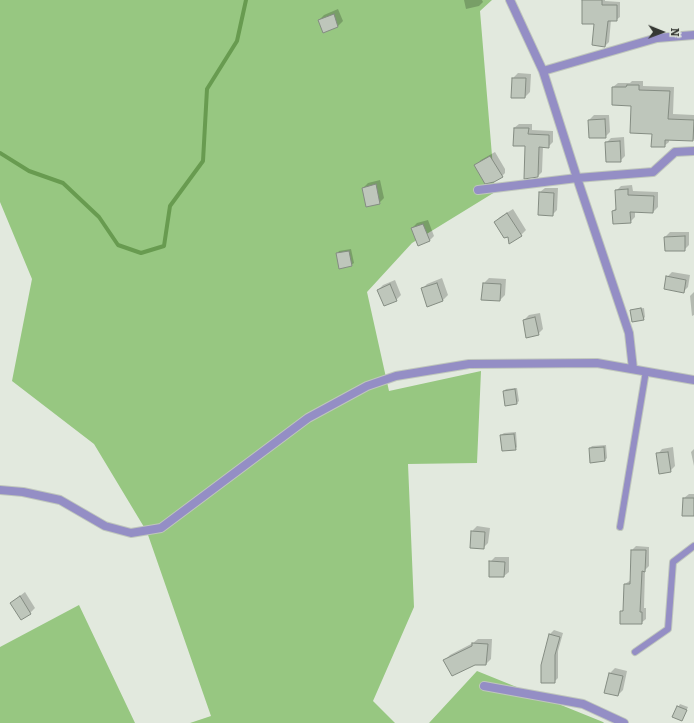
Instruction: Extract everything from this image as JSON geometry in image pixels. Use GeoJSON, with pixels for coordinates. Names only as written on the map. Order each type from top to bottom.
{"type":"FeatureCollection","features":[{"type":"Feature","properties":{"kind":"street"},"geometry":{"type":"LineString","coordinates":[[510,0],[543,71],[576,178],[629,333],[633,369]]}},
{"type":"Feature","properties":{"kind":"street"},"geometry":{"type":"LineString","coordinates":[[543,71],[657,38],[694,35]]}},
{"type":"Feature","properties":{"kind":"street"},"geometry":{"type":"LineString","coordinates":[[478,190],[576,178],[653,172],[675,152],[694,151]]}},
{"type":"Feature","properties":{"kind":"street"},"geometry":{"type":"LineString","coordinates":[[0,490],[23,492],[60,500],[105,526],[131,533],[161,528],[308,418],[367,386],[396,376],[470,364],[596,362],[694,380]]}},
{"type":"Feature","properties":{"kind":"street"},"geometry":{"type":"LineString","coordinates":[[484,686],[583,704],[624,723]]}},
{"type":"Feature","properties":{"kind":"lane"},"geometry":{"type":"LineString","coordinates":[[620,527],[646,371]]}},
{"type":"Feature","properties":{"kind":"lane"},"geometry":{"type":"LineString","coordinates":[[635,652],[668,629],[673,562],[694,546]]}},
{"type":"Feature","properties":{"kind":"green space"},"geometry":{"type":"Polygon","coordinates":[[[0,0],[492,0],[480,11],[495,192],[412,243],[367,292],[389,391],[481,371],[477,463],[408,464],[414,607],[373,701],[395,723],[190,723],[211,716],[147,532],[94,444],[12,381],[32,279],[0,202],[0,0]]]}},
{"type":"Feature","properties":{"kind":"green space"},"geometry":{"type":"Polygon","coordinates":[[[79,605],[135,723],[0,723],[0,647],[79,605]]]}},
{"type":"Feature","properties":{"kind":"green space"},"geometry":{"type":"Polygon","coordinates":[[[477,671],[603,722],[604,723],[429,723],[477,671]]]}},
{"type":"Feature","properties":{"kind":"building"},"geometry":{"type":"Polygon","coordinates":[[[582,0],[602,0],[602,5],[617,5],[617,21],[608,21],[605,47],[592,45],[594,24],[582,24],[582,0]]]}},
{"type":"Feature","properties":{"kind":"building"},"geometry":{"type":"Polygon","coordinates":[[[334,14],[338,27],[323,33],[318,20],[334,14]]]}},
{"type":"Feature","properties":{"kind":"building"},"geometry":{"type":"Polygon","coordinates":[[[512,78],[526,78],[525,98],[511,98],[512,78]]]}},
{"type":"Feature","properties":{"kind":"building"},"geometry":{"type":"Polygon","coordinates":[[[627,85],[639,85],[639,90],[670,91],[668,119],[694,120],[693,141],[665,140],[665,147],[651,147],[652,134],[630,133],[631,106],[612,105],[612,87],[626,87],[627,85]]]}},
{"type":"Feature","properties":{"kind":"building"},"geometry":{"type":"Polygon","coordinates":[[[605,119],[606,138],[589,138],[588,120],[605,119]]]}},
{"type":"Feature","properties":{"kind":"building"},"geometry":{"type":"Polygon","coordinates":[[[514,128],[529,128],[528,134],[549,135],[549,148],[539,147],[538,177],[524,179],[525,146],[513,146],[514,128]]]}},
{"type":"Feature","properties":{"kind":"building"},"geometry":{"type":"Polygon","coordinates":[[[620,141],[621,162],[606,162],[605,142],[620,141]]]}},
{"type":"Feature","properties":{"kind":"building"},"geometry":{"type":"Polygon","coordinates":[[[490,156],[503,177],[494,182],[485,184],[474,165],[490,156]]]}},
{"type":"Feature","properties":{"kind":"building"},"geometry":{"type":"Polygon","coordinates":[[[376,184],[380,204],[366,207],[362,188],[376,184]]]}},
{"type":"Feature","properties":{"kind":"building"},"geometry":{"type":"Polygon","coordinates":[[[628,189],[628,195],[654,196],[653,213],[630,212],[631,223],[613,224],[612,211],[616,210],[615,190],[628,189]]]}},
{"type":"Feature","properties":{"kind":"building"},"geometry":{"type":"Polygon","coordinates":[[[539,192],[554,193],[553,216],[538,215],[539,192]]]}},
{"type":"Feature","properties":{"kind":"building"},"geometry":{"type":"Polygon","coordinates":[[[507,213],[522,236],[509,244],[508,237],[504,238],[494,222],[507,213]]]}},
{"type":"Feature","properties":{"kind":"building"},"geometry":{"type":"Polygon","coordinates":[[[423,224],[430,241],[418,246],[411,228],[423,224]]]}},
{"type":"Feature","properties":{"kind":"building"},"geometry":{"type":"Polygon","coordinates":[[[685,236],[685,251],[665,251],[664,237],[685,236]]]}},
{"type":"Feature","properties":{"kind":"building"},"geometry":{"type":"Polygon","coordinates":[[[349,251],[352,266],[339,269],[336,253],[349,251]]]}},
{"type":"Feature","properties":{"kind":"building"},"geometry":{"type":"Polygon","coordinates":[[[666,276],[686,280],[684,293],[664,289],[666,276]]]}},
{"type":"Feature","properties":{"kind":"building"},"geometry":{"type":"Polygon","coordinates":[[[437,283],[443,301],[427,307],[421,288],[437,283]]]}},
{"type":"Feature","properties":{"kind":"building"},"geometry":{"type":"Polygon","coordinates":[[[483,283],[501,284],[500,301],[481,300],[483,283]]]}},
{"type":"Feature","properties":{"kind":"building"},"geometry":{"type":"Polygon","coordinates":[[[390,284],[397,301],[384,306],[377,290],[390,284]]]}},
{"type":"Feature","properties":{"kind":"building"},"geometry":{"type":"Polygon","coordinates":[[[641,308],[644,320],[632,322],[630,310],[641,308]]]}},
{"type":"Feature","properties":{"kind":"building"},"geometry":{"type":"Polygon","coordinates":[[[535,317],[539,335],[526,338],[523,320],[535,317]]]}},
{"type":"Feature","properties":{"kind":"building"},"geometry":{"type":"Polygon","coordinates":[[[515,389],[517,404],[505,406],[503,391],[515,389]]]}},
{"type":"Feature","properties":{"kind":"building"},"geometry":{"type":"Polygon","coordinates":[[[514,434],[516,450],[502,451],[500,435],[514,434]]]}},
{"type":"Feature","properties":{"kind":"building"},"geometry":{"type":"Polygon","coordinates":[[[604,447],[605,461],[590,463],[589,448],[604,447]]]}},
{"type":"Feature","properties":{"kind":"building"},"geometry":{"type":"Polygon","coordinates":[[[668,452],[671,472],[659,474],[656,453],[668,452]]]}},
{"type":"Feature","properties":{"kind":"building"},"geometry":{"type":"Polygon","coordinates":[[[683,498],[694,498],[694,516],[682,516],[683,498]]]}},
{"type":"Feature","properties":{"kind":"building"},"geometry":{"type":"Polygon","coordinates":[[[471,531],[485,532],[484,549],[470,548],[471,531]]]}},
{"type":"Feature","properties":{"kind":"building"},"geometry":{"type":"Polygon","coordinates":[[[631,550],[646,550],[645,572],[642,571],[640,612],[642,612],[642,624],[620,624],[620,611],[623,611],[624,584],[630,584],[631,550]]]}},
{"type":"Feature","properties":{"kind":"building"},"geometry":{"type":"Polygon","coordinates":[[[489,561],[505,562],[504,577],[489,577],[489,561]]]}},
{"type":"Feature","properties":{"kind":"building"},"geometry":{"type":"Polygon","coordinates":[[[20,596],[31,614],[21,620],[10,603],[20,596]]]}},
{"type":"Feature","properties":{"kind":"building"},"geometry":{"type":"Polygon","coordinates":[[[549,634],[560,637],[555,655],[555,683],[541,683],[541,665],[549,634]]]}},
{"type":"Feature","properties":{"kind":"building"},"geometry":{"type":"Polygon","coordinates":[[[472,643],[488,644],[486,665],[475,665],[452,676],[443,660],[472,646],[472,643]]]}},
{"type":"Feature","properties":{"kind":"building"},"geometry":{"type":"Polygon","coordinates":[[[609,673],[623,676],[618,696],[604,693],[609,673]]]}},
{"type":"Feature","properties":{"kind":"building"},"geometry":{"type":"Polygon","coordinates":[[[677,706],[687,710],[682,721],[672,717],[677,706]]]}},
{"type":"Feature","properties":{"kind":"waterway"},"geometry":{"type":"LineString","coordinates":[[0,153],[29,171],[63,183],[99,217],[118,245],[141,253],[164,246],[170,206],[203,161],[207,89],[237,41],[246,0]]}}]}
